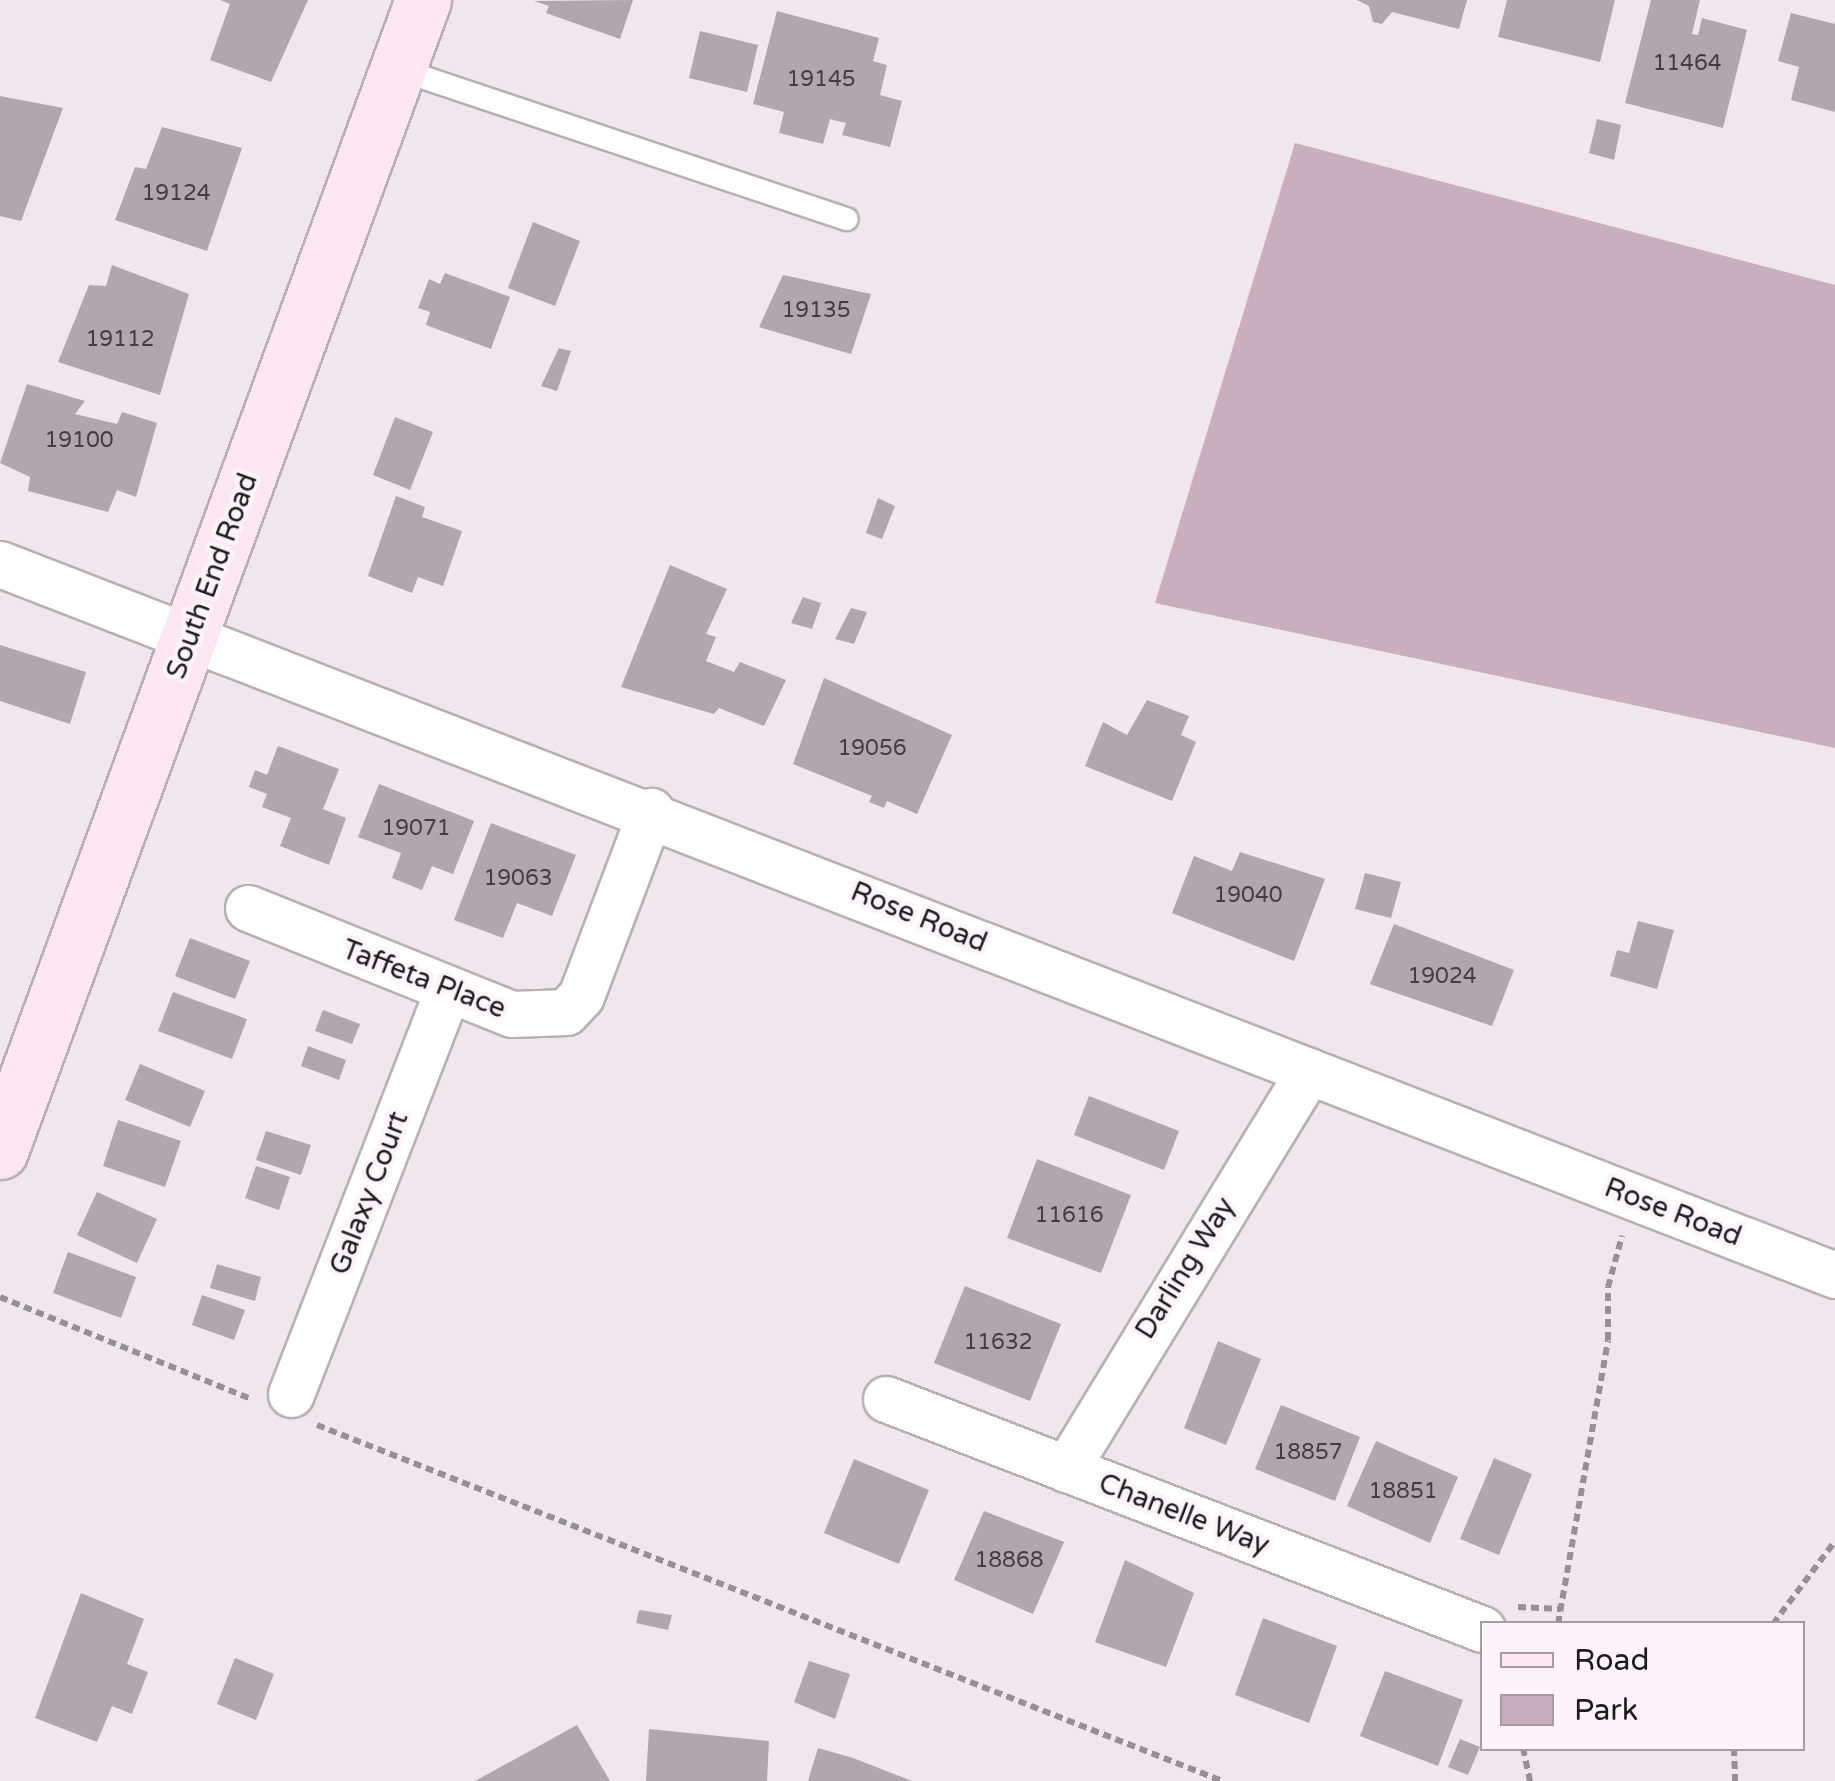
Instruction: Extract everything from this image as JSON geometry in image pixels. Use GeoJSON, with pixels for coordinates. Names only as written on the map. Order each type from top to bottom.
{"type":"FeatureCollection","features":[{"type":"Feature","properties":{"kind":"main road","name":"South End Road"},"geometry":{"type":"LineString","coordinates":[[0,1151],[424,0]]}},
{"type":"Feature","properties":{"kind":"street","name":"Rose Road"},"geometry":{"type":"LineString","coordinates":[[0,564],[651,811],[1835,1274]]}},
{"type":"Feature","properties":{"kind":"street","name":"Taffeta Place"},"geometry":{"type":"LineString","coordinates":[[248,908],[447,992],[512,1014],[566,1012],[581,996],[651,811]]}},
{"type":"Feature","properties":{"kind":"street","name":"Galaxy Court"},"geometry":{"type":"LineString","coordinates":[[286,1406],[447,992]]}},
{"type":"Feature","properties":{"kind":"street","name":"Darling Way"},"geometry":{"type":"LineString","coordinates":[[1066,1468],[1309,1071]]}},
{"type":"Feature","properties":{"kind":"street","name":"Chanelle Way"},"geometry":{"type":"LineString","coordinates":[[886,1399],[1480,1628]]}},
{"type":"Feature","properties":{"kind":"lane"},"geometry":{"type":"LineString","coordinates":[[398,69],[847,219]]}},
{"type":"Feature","properties":{"kind":"path"},"geometry":{"type":"LineString","coordinates":[[1559,1621],[1608,1340],[1608,1287],[1635,1197]]}},
{"type":"Feature","properties":{"kind":"path"},"geometry":{"type":"LineString","coordinates":[[0,1298],[286,1406],[482,1495],[1222,1781]]}},
{"type":"Feature","properties":{"kind":"path"},"geometry":{"type":"LineString","coordinates":[[1775,1621],[1835,1541]]}},
{"type":"Feature","properties":{"kind":"path"},"geometry":{"type":"LineString","coordinates":[[1512,1621],[1517,1607],[1528,1604],[1561,1609]]}},
{"type":"Feature","properties":{"kind":"path"},"geometry":{"type":"LineString","coordinates":[[1525,1751],[1530,1781]]}},
{"type":"Feature","properties":{"kind":"path"},"geometry":{"type":"LineString","coordinates":[[1734,1751],[1735,1781]]}},
{"type":"Feature","properties":{"kind":"green space"},"geometry":{"type":"Polygon","coordinates":[[[1295,143],[1835,285],[1835,748],[1155,603],[1295,143]]]}},
{"type":"Feature","properties":{"kind":"building"},"geometry":{"type":"Polygon","coordinates":[[[220,0],[308,0],[271,82],[210,60],[230,4],[220,0]]]}},
{"type":"Feature","properties":{"kind":"building"},"geometry":{"type":"Polygon","coordinates":[[[633,0],[620,39],[546,13],[549,6],[534,1],[633,0]]]}},
{"type":"Feature","properties":{"kind":"building"},"geometry":{"type":"Polygon","coordinates":[[[1357,0],[1467,0],[1459,29],[1392,12],[1382,24],[1373,22],[1369,6],[1357,0]]]}},
{"type":"Feature","properties":{"kind":"building"},"geometry":{"type":"Polygon","coordinates":[[[1507,0],[1615,0],[1600,62],[1498,37],[1507,0]]]}},
{"type":"Feature","properties":{"kind":"building"},"geometry":{"type":"Polygon","coordinates":[[[1651,0],[1700,0],[1692,34],[1698,35],[1702,18],[1747,30],[1723,128],[1625,103],[1651,0]]]}},
{"type":"Feature","properties":{"kind":"building"},"geometry":{"type":"Polygon","coordinates":[[[777,11],[879,38],[873,61],[887,65],[880,95],[902,101],[890,147],[842,135],[846,123],[830,119],[823,144],[779,133],[784,112],[753,104],[777,11]]]}},
{"type":"Feature","properties":{"kind":"building"},"geometry":{"type":"Polygon","coordinates":[[[1791,13],[1835,24],[1835,112],[1791,100],[1799,67],[1778,61],[1791,13]]]}},
{"type":"Feature","properties":{"kind":"building"},"geometry":{"type":"Polygon","coordinates":[[[700,31],[758,45],[747,92],[689,78],[700,31]]]}},
{"type":"Feature","properties":{"kind":"building"},"geometry":{"type":"Polygon","coordinates":[[[0,96],[63,108],[21,221],[0,216],[0,96]]]}},
{"type":"Feature","properties":{"kind":"building"},"geometry":{"type":"Polygon","coordinates":[[[1597,119],[1621,125],[1614,160],[1589,153],[1597,119]]]}},
{"type":"Feature","properties":{"kind":"building"},"geometry":{"type":"Polygon","coordinates":[[[162,127],[242,148],[207,251],[115,220],[135,167],[146,169],[162,127]]]}},
{"type":"Feature","properties":{"kind":"building"},"geometry":{"type":"Polygon","coordinates":[[[533,222],[580,241],[555,306],[508,288],[533,222]]]}},
{"type":"Feature","properties":{"kind":"building"},"geometry":{"type":"Polygon","coordinates":[[[112,265],[189,294],[160,395],[58,362],[89,285],[106,286],[112,265]]]}},
{"type":"Feature","properties":{"kind":"building"},"geometry":{"type":"Polygon","coordinates":[[[445,273],[510,297],[491,349],[426,325],[430,312],[418,308],[429,279],[440,284],[445,273]]]}},
{"type":"Feature","properties":{"kind":"building"},"geometry":{"type":"Polygon","coordinates":[[[783,275],[871,294],[851,354],[759,327],[783,275]]]}},
{"type":"Feature","properties":{"kind":"building"},"geometry":{"type":"Polygon","coordinates":[[[559,348],[571,351],[557,391],[541,386],[559,348]]]}},
{"type":"Feature","properties":{"kind":"building"},"geometry":{"type":"Polygon","coordinates":[[[27,384],[85,401],[75,414],[117,424],[122,412],[157,423],[136,497],[117,490],[108,512],[28,491],[30,477],[0,463],[27,384]]]}},
{"type":"Feature","properties":{"kind":"building"},"geometry":{"type":"Polygon","coordinates":[[[395,417],[433,432],[410,490],[373,475],[395,417]]]}},
{"type":"Feature","properties":{"kind":"building"},"geometry":{"type":"Polygon","coordinates":[[[396,496],[425,507],[422,517],[462,531],[443,586],[418,577],[412,593],[368,576],[396,496]]]}},
{"type":"Feature","properties":{"kind":"building"},"geometry":{"type":"Polygon","coordinates":[[[878,498],[895,506],[882,539],[866,533],[878,498]]]}},
{"type":"Feature","properties":{"kind":"building"},"geometry":{"type":"Polygon","coordinates":[[[670,565],[727,589],[706,634],[716,637],[706,661],[734,672],[740,662],[786,680],[764,726],[719,708],[714,714],[621,687],[670,565]]]}},
{"type":"Feature","properties":{"kind":"building"},"geometry":{"type":"Polygon","coordinates":[[[803,597],[821,603],[812,629],[791,623],[803,597]]]}},
{"type":"Feature","properties":{"kind":"building"},"geometry":{"type":"Polygon","coordinates":[[[851,608],[867,612],[854,644],[835,639],[851,608]]]}},
{"type":"Feature","properties":{"kind":"building"},"geometry":{"type":"Polygon","coordinates":[[[0,645],[86,672],[70,724],[0,701],[0,645]]]}},
{"type":"Feature","properties":{"kind":"building"},"geometry":{"type":"Polygon","coordinates":[[[824,678],[952,735],[917,814],[887,801],[884,808],[869,802],[872,796],[793,764],[824,678]]]}},
{"type":"Feature","properties":{"kind":"building"},"geometry":{"type":"Polygon","coordinates":[[[1147,700],[1189,716],[1181,735],[1196,742],[1172,801],[1085,766],[1103,722],[1127,735],[1147,700]]]}},
{"type":"Feature","properties":{"kind":"building"},"geometry":{"type":"Polygon","coordinates":[[[278,746],[339,769],[323,809],[346,818],[329,865],[280,846],[291,818],[262,807],[267,794],[249,787],[255,770],[267,775],[278,746]]]}},
{"type":"Feature","properties":{"kind":"building"},"geometry":{"type":"Polygon","coordinates":[[[379,784],[474,821],[453,874],[432,866],[422,890],[392,878],[401,853],[358,837],[379,784]]]}},
{"type":"Feature","properties":{"kind":"building"},"geometry":{"type":"Polygon","coordinates":[[[491,823],[576,855],[552,916],[517,903],[503,938],[454,920],[491,823]]]}},
{"type":"Feature","properties":{"kind":"building"},"geometry":{"type":"Polygon","coordinates":[[[1240,852],[1325,879],[1294,961],[1172,913],[1194,856],[1232,871],[1240,852]]]}},
{"type":"Feature","properties":{"kind":"building"},"geometry":{"type":"Polygon","coordinates":[[[1365,873],[1401,882],[1391,918],[1355,909],[1365,873]]]}},
{"type":"Feature","properties":{"kind":"building"},"geometry":{"type":"Polygon","coordinates":[[[1638,921],[1674,930],[1657,989],[1610,976],[1617,950],[1629,953],[1638,921]]]}},
{"type":"Feature","properties":{"kind":"building"},"geometry":{"type":"Polygon","coordinates":[[[1394,924],[1514,970],[1492,1026],[1370,984],[1394,924]]]}},
{"type":"Feature","properties":{"kind":"building"},"geometry":{"type":"Polygon","coordinates":[[[190,938],[250,961],[235,999],[175,976],[190,938]]]}},
{"type":"Feature","properties":{"kind":"building"},"geometry":{"type":"Polygon","coordinates":[[[173,992],[247,1019],[232,1059],[158,1031],[173,992]]]}},
{"type":"Feature","properties":{"kind":"building"},"geometry":{"type":"Polygon","coordinates":[[[323,1010],[360,1024],[352,1044],[315,1031],[323,1010]]]}},
{"type":"Feature","properties":{"kind":"building"},"geometry":{"type":"Polygon","coordinates":[[[308,1046],[346,1060],[339,1080],[301,1066],[308,1046]]]}},
{"type":"Feature","properties":{"kind":"building"},"geometry":{"type":"Polygon","coordinates":[[[140,1064],[205,1091],[190,1127],[125,1100],[140,1064]]]}},
{"type":"Feature","properties":{"kind":"building"},"geometry":{"type":"Polygon","coordinates":[[[1089,1096],[1179,1131],[1164,1170],[1074,1135],[1089,1096]]]}},
{"type":"Feature","properties":{"kind":"building"},"geometry":{"type":"Polygon","coordinates":[[[118,1120],[181,1141],[165,1187],[103,1166],[118,1120]]]}},
{"type":"Feature","properties":{"kind":"building"},"geometry":{"type":"Polygon","coordinates":[[[266,1131],[311,1145],[301,1175],[256,1160],[266,1131]]]}},
{"type":"Feature","properties":{"kind":"building"},"geometry":{"type":"Polygon","coordinates":[[[1037,1159],[1131,1195],[1101,1273],[1007,1238],[1037,1159]]]}},
{"type":"Feature","properties":{"kind":"building"},"geometry":{"type":"Polygon","coordinates":[[[256,1166],[290,1177],[279,1210],[245,1198],[256,1166]]]}},
{"type":"Feature","properties":{"kind":"building"},"geometry":{"type":"Polygon","coordinates":[[[97,1192],[157,1219],[137,1263],[77,1235],[97,1192]]]}},
{"type":"Feature","properties":{"kind":"building"},"geometry":{"type":"Polygon","coordinates":[[[68,1252],[136,1277],[121,1318],[53,1293],[68,1252]]]}},
{"type":"Feature","properties":{"kind":"building"},"geometry":{"type":"Polygon","coordinates":[[[217,1264],[261,1277],[255,1301],[210,1288],[217,1264]]]}},
{"type":"Feature","properties":{"kind":"building"},"geometry":{"type":"Polygon","coordinates":[[[965,1286],[1061,1324],[1030,1401],[934,1363],[965,1286]]]}},
{"type":"Feature","properties":{"kind":"building"},"geometry":{"type":"Polygon","coordinates":[[[202,1295],[245,1310],[234,1340],[192,1325],[202,1295]]]}},
{"type":"Feature","properties":{"kind":"building"},"geometry":{"type":"Polygon","coordinates":[[[1218,1341],[1261,1359],[1226,1445],[1184,1428],[1218,1341]]]}},
{"type":"Feature","properties":{"kind":"building"},"geometry":{"type":"Polygon","coordinates":[[[1281,1405],[1360,1437],[1335,1501],[1255,1469],[1281,1405]]]}},
{"type":"Feature","properties":{"kind":"building"},"geometry":{"type":"Polygon","coordinates":[[[1376,1441],[1458,1477],[1430,1543],[1347,1506],[1376,1441]]]}},
{"type":"Feature","properties":{"kind":"building"},"geometry":{"type":"Polygon","coordinates":[[[1494,1458],[1532,1474],[1499,1555],[1460,1539],[1494,1458]]]}},
{"type":"Feature","properties":{"kind":"building"},"geometry":{"type":"Polygon","coordinates":[[[854,1459],[929,1490],[899,1564],[824,1533],[854,1459]]]}},
{"type":"Feature","properties":{"kind":"building"},"geometry":{"type":"Polygon","coordinates":[[[984,1511],[1064,1542],[1033,1614],[954,1580],[984,1511]]]}},
{"type":"Feature","properties":{"kind":"building"},"geometry":{"type":"Polygon","coordinates":[[[1125,1560],[1194,1593],[1166,1667],[1095,1642],[1125,1560]]]}},
{"type":"Feature","properties":{"kind":"building"},"geometry":{"type":"Polygon","coordinates":[[[81,1593],[144,1619],[127,1664],[148,1672],[132,1714],[112,1706],[97,1742],[35,1718],[81,1593]]]}},
{"type":"Feature","properties":{"kind":"building"},"geometry":{"type":"Polygon","coordinates":[[[639,1610],[672,1615],[668,1630],[636,1623],[639,1610]]]}},
{"type":"Feature","properties":{"kind":"building"},"geometry":{"type":"Polygon","coordinates":[[[1263,1618],[1337,1646],[1309,1723],[1235,1695],[1263,1618]]]}},
{"type":"Feature","properties":{"kind":"building"},"geometry":{"type":"Polygon","coordinates":[[[235,1658],[274,1674],[256,1720],[217,1704],[235,1658]]]}},
{"type":"Feature","properties":{"kind":"building"},"geometry":{"type":"Polygon","coordinates":[[[809,1661],[850,1674],[835,1719],[794,1702],[809,1661]]]}},
{"type":"Feature","properties":{"kind":"building"},"geometry":{"type":"Polygon","coordinates":[[[1385,1671],[1463,1700],[1438,1766],[1360,1736],[1385,1671]]]}},
{"type":"Feature","properties":{"kind":"building"},"geometry":{"type":"Polygon","coordinates":[[[577,1725],[610,1781],[475,1781],[577,1725]]]}},
{"type":"Feature","properties":{"kind":"building"},"geometry":{"type":"Polygon","coordinates":[[[649,1729],[769,1741],[767,1781],[646,1781],[649,1729]]]}},
{"type":"Feature","properties":{"kind":"building"},"geometry":{"type":"Polygon","coordinates":[[[1460,1739],[1480,1747],[1468,1775],[1448,1767],[1460,1739]]]}},
{"type":"Feature","properties":{"kind":"building"},"geometry":{"type":"Polygon","coordinates":[[[818,1748],[853,1758],[912,1781],[808,1781],[818,1748]]]}}]}
